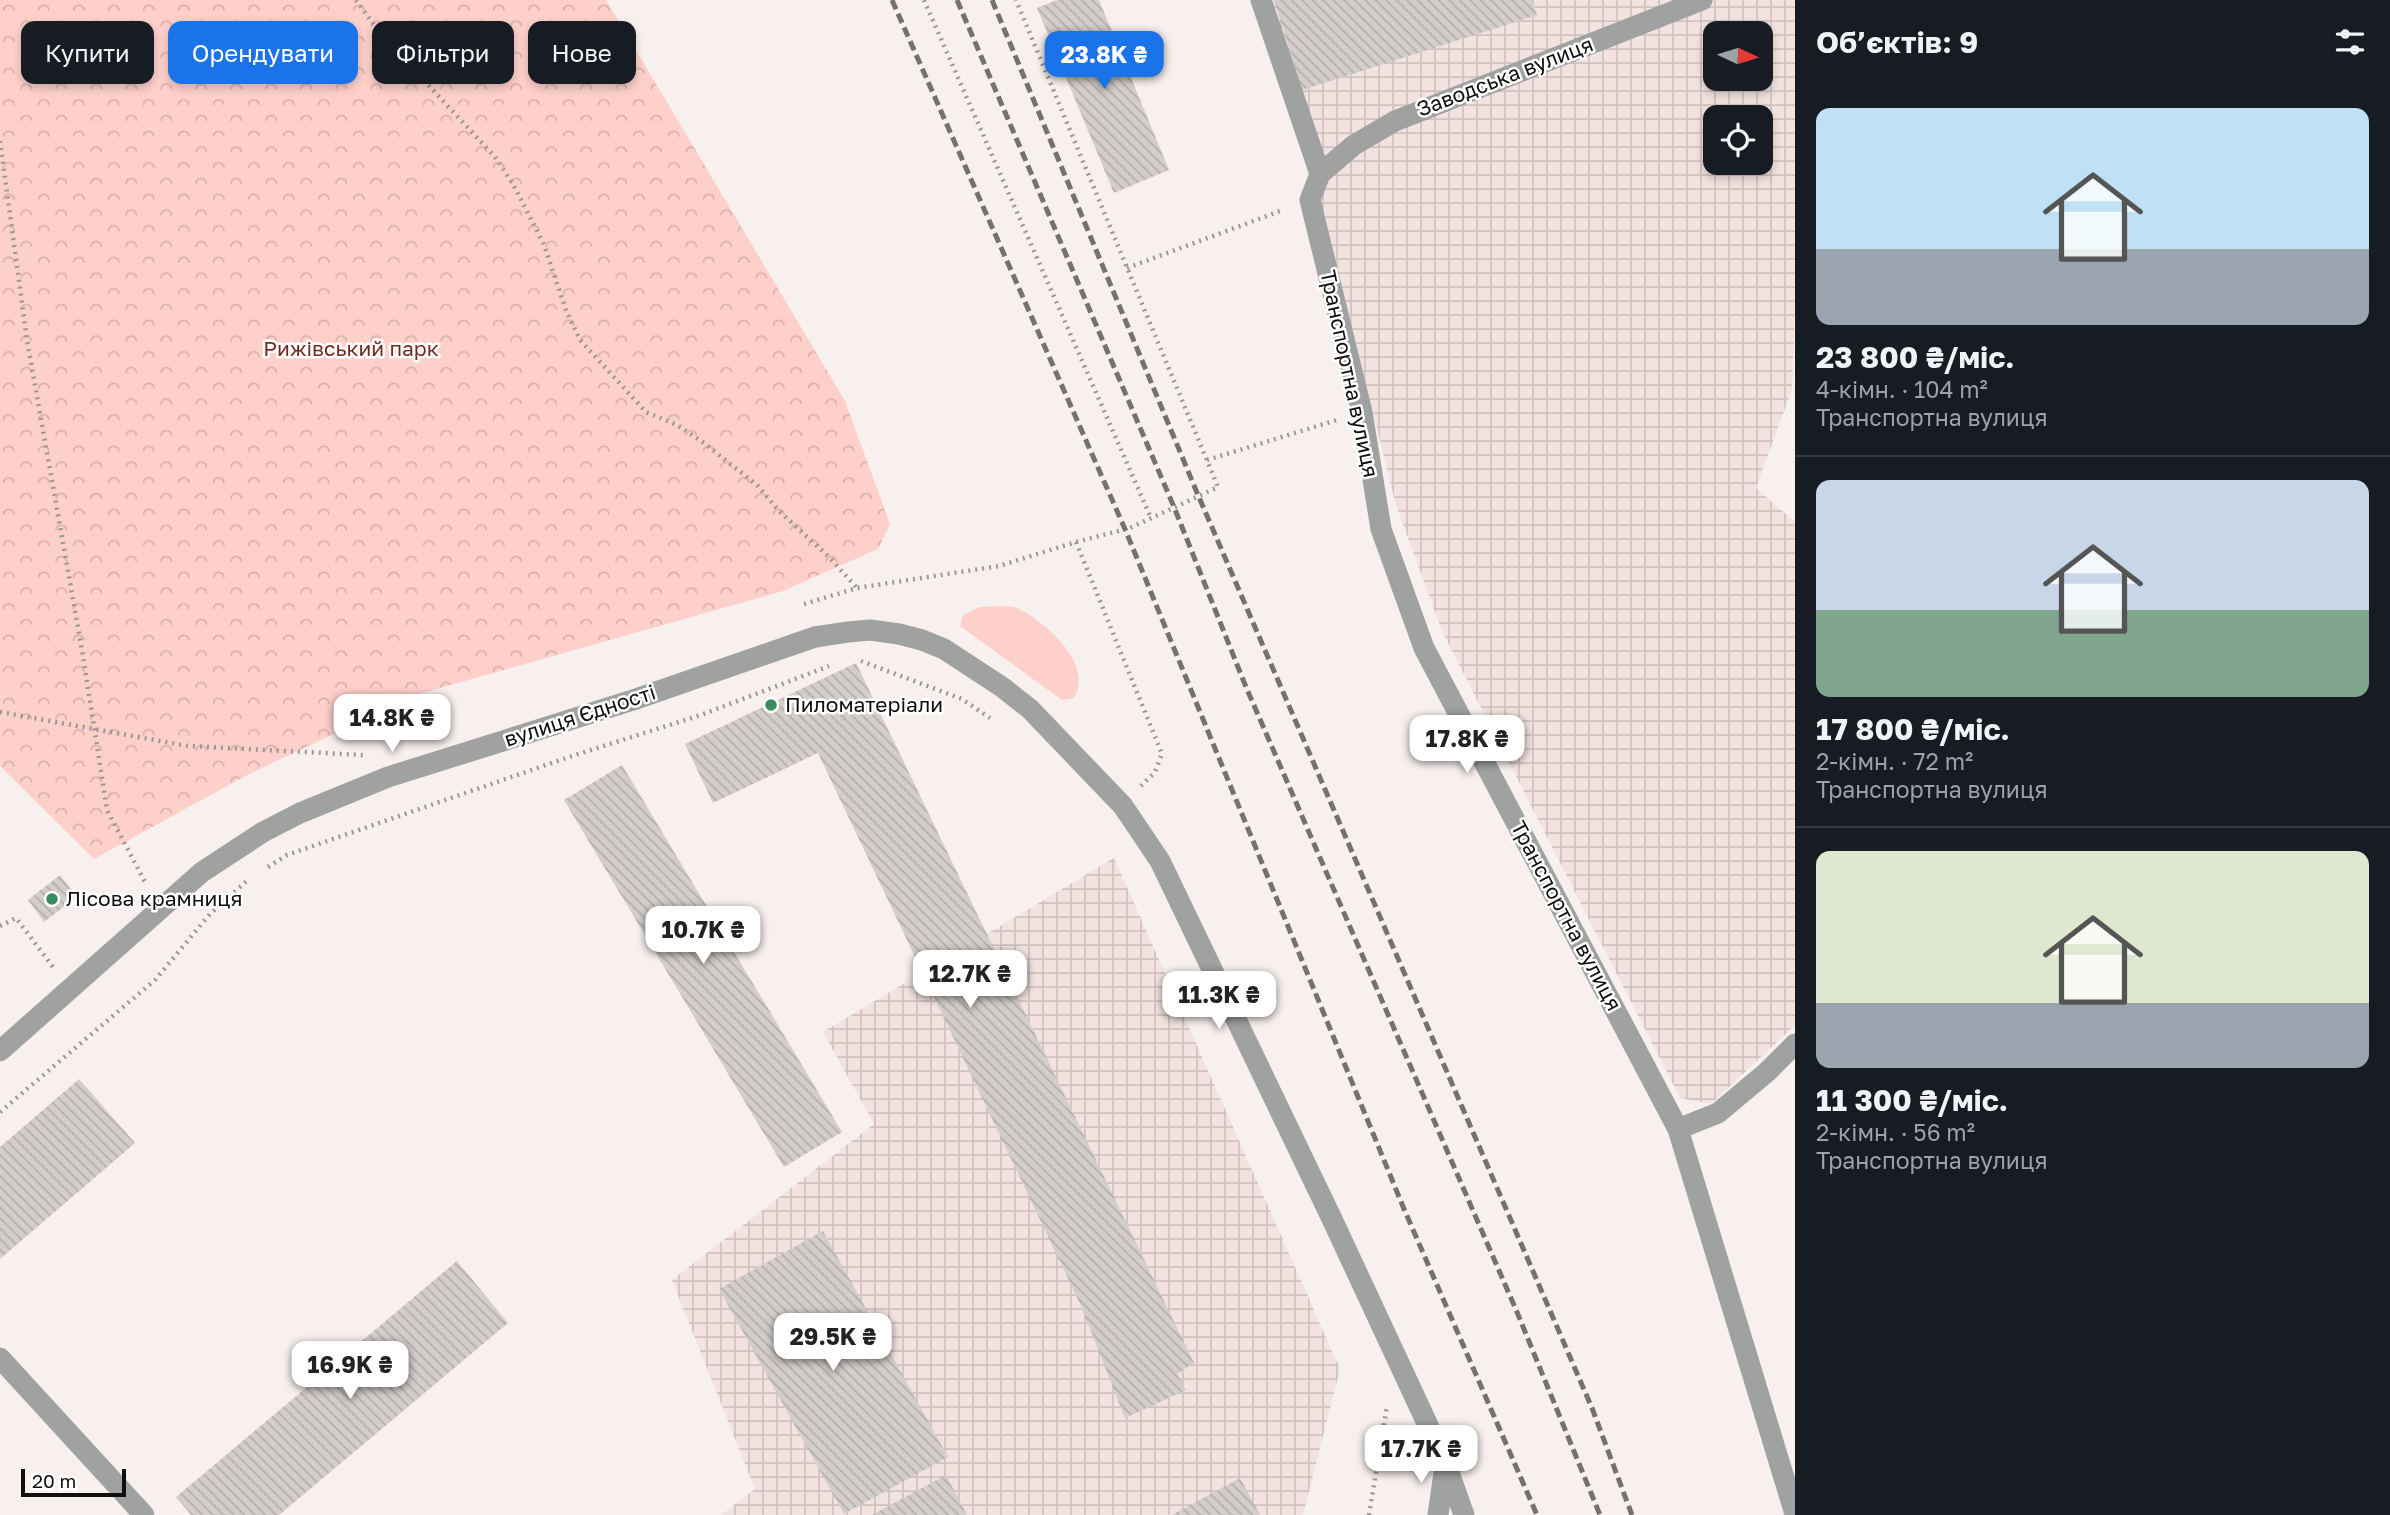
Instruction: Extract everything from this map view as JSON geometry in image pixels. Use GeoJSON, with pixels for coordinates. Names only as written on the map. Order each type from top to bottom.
{"type":"FeatureCollection","features":[{"type":"Feature","properties":{"kind":"street"},"geometry":{"type":"LineString","coordinates":[[1261,0],[1320,174],[1310,200]]}},
{"type":"Feature","properties":{"kind":"street","name":"Заводська вулиця"},"geometry":{"type":"LineString","coordinates":[[1320,174],[1354,145],[1395,121],[1702,0]]}},
{"type":"Feature","properties":{"kind":"street","name":"Транспортна вулиця"},"geometry":{"type":"LineString","coordinates":[[1310,200],[1362,412],[1381,529],[1424,648],[1678,1129],[1795,1514]]}},
{"type":"Feature","properties":{"kind":"street","name":"вулиця Єдності"},"geometry":{"type":"LineString","coordinates":[[0,1052],[202,872],[263,832],[333,798],[388,777],[645,695],[815,637],[870,630],[900,634],[944,649],[1030,709],[1123,806],[1160,861],[1446,1464]]}},
{"type":"Feature","properties":{"kind":"street"},"geometry":{"type":"LineString","coordinates":[[1678,1129],[1718,1113],[1767,1072],[1795,1044]]}},
{"type":"Feature","properties":{"kind":"street"},"geometry":{"type":"LineString","coordinates":[[0,1358],[144,1515]]}},
{"type":"Feature","properties":{"kind":"street"},"geometry":{"type":"LineString","coordinates":[[1438,1515],[1446,1464]]}},
{"type":"Feature","properties":{"kind":"street"},"geometry":{"type":"LineString","coordinates":[[1446,1464],[1464,1515]]}},
{"type":"Feature","properties":{"kind":"path"},"geometry":{"type":"LineString","coordinates":[[356,0],[379,32],[495,157],[513,184],[544,244],[579,340],[646,412],[677,425],[758,486],[779,511],[830,558],[857,588]]}},
{"type":"Feature","properties":{"kind":"path"},"geometry":{"type":"LineString","coordinates":[[924,0],[1151,518]]}},
{"type":"Feature","properties":{"kind":"path"},"geometry":{"type":"LineString","coordinates":[[804,604],[857,588],[999,566],[1130,528],[1218,487],[1016,0]]}},
{"type":"Feature","properties":{"kind":"path"},"geometry":{"type":"LineString","coordinates":[[0,141],[27,341],[107,810],[160,910]]}},
{"type":"Feature","properties":{"kind":"path"},"geometry":{"type":"LineString","coordinates":[[1127,268],[1310,200]]}},
{"type":"Feature","properties":{"kind":"path"},"geometry":{"type":"LineString","coordinates":[[1207,460],[1362,412]]}},
{"type":"Feature","properties":{"kind":"path"},"geometry":{"type":"LineString","coordinates":[[1076,542],[1163,754],[1155,772],[1139,789]]}},
{"type":"Feature","properties":{"kind":"path"},"geometry":{"type":"LineString","coordinates":[[856,660],[877,665],[962,699],[998,723]]}},
{"type":"Feature","properties":{"kind":"path"},"geometry":{"type":"LineString","coordinates":[[264,869],[287,855],[569,757],[701,715],[835,664]]}},
{"type":"Feature","properties":{"kind":"path"},"geometry":{"type":"LineString","coordinates":[[0,712],[188,746],[369,755]]}},
{"type":"Feature","properties":{"kind":"path"},"geometry":{"type":"LineString","coordinates":[[0,1112],[155,980],[210,914],[252,876]]}},
{"type":"Feature","properties":{"kind":"path"},"geometry":{"type":"LineString","coordinates":[[0,926],[16,918],[70,989]]}},
{"type":"Feature","properties":{"kind":"path"},"geometry":{"type":"LineString","coordinates":[[1369,1515],[1388,1397]]}},
{"type":"Feature","properties":{"kind":"shaded area"},"geometry":{"type":"Polygon","coordinates":[[[1259,0],[1795,0],[1795,302],[1792,389],[1756,488],[1795,522],[1795,1025],[1711,1104],[1680,1098],[1442,631],[1395,502],[1334,254],[1259,0]]]}},
{"type":"Feature","properties":{"kind":"shaded area"},"geometry":{"type":"Polygon","coordinates":[[[1114,858],[1340,1369],[1303,1515],[721,1515],[755,1489],[672,1280],[874,1124],[823,1032],[1114,858]]]}},
{"type":"Feature","properties":{"kind":"green space","name":"Рижівський парк"},"geometry":{"type":"Polygon","coordinates":[[[0,0],[606,0],[619,21],[528,21],[528,84],[636,84],[636,50],[845,401],[890,524],[878,549],[783,591],[419,694],[249,774],[94,859],[0,766],[0,0]]]}},
{"type":"Feature","properties":{"kind":"green space"},"geometry":{"type":"Polygon","coordinates":[[[980,607],[1016,608],[1048,629],[1074,662],[1078,686],[1074,698],[1062,700],[960,626],[963,615],[980,607]]]}},
{"type":"Feature","properties":{"kind":"building"},"geometry":{"type":"Polygon","coordinates":[[[1057,0],[1099,0],[1169,170],[1114,193],[1037,8],[1057,0]]]}},
{"type":"Feature","properties":{"kind":"building"},"geometry":{"type":"Polygon","coordinates":[[[1274,0],[1532,0],[1537,15],[1302,90],[1274,0]]]}},
{"type":"Feature","properties":{"kind":"building"},"geometry":{"type":"Polygon","coordinates":[[[856,663],[1194,1363],[1177,1374],[1186,1390],[1125,1418],[1081,1306],[818,753],[713,803],[685,744],[856,663]]]}},
{"type":"Feature","properties":{"kind":"building"},"geometry":{"type":"Polygon","coordinates":[[[622,765],[842,1132],[784,1167],[564,800],[622,765]]]}},
{"type":"Feature","properties":{"kind":"building","name":"Лісова крамниця"},"geometry":{"type":"Polygon","coordinates":[[[60,875],[77,897],[44,922],[28,900],[60,875]]]}},
{"type":"Feature","properties":{"kind":"building"},"geometry":{"type":"Polygon","coordinates":[[[79,1079],[135,1143],[0,1259],[0,1147],[79,1079]]]}},
{"type":"Feature","properties":{"kind":"building"},"geometry":{"type":"Polygon","coordinates":[[[823,1231],[948,1457],[844,1514],[719,1289],[823,1231]]]}},
{"type":"Feature","properties":{"kind":"building"},"geometry":{"type":"Polygon","coordinates":[[[457,1261],[508,1323],[279,1515],[191,1515],[176,1497],[457,1261]]]}},
{"type":"Feature","properties":{"kind":"building"},"geometry":{"type":"Polygon","coordinates":[[[946,1475],[967,1515],[872,1515],[946,1475]]]}},
{"type":"Feature","properties":{"kind":"building"},"geometry":{"type":"Polygon","coordinates":[[[1240,1478],[1260,1515],[1172,1515],[1240,1478]]]}},
{"type":"Feature","properties":{"kind":"railway"},"geometry":{"type":"LineString","coordinates":[[892,0],[1125,529],[1404,1209],[1537,1515]]}},
{"type":"Feature","properties":{"kind":"railway"},"geometry":{"type":"LineString","coordinates":[[957,0],[1174,507],[1246,687],[1517,1312],[1600,1515]]}},
{"type":"Feature","properties":{"kind":"railway"},"geometry":{"type":"LineString","coordinates":[[992,0],[1198,495],[1592,1408],[1632,1515]]}},
{"type":"Feature","properties":{"kind":"place","name":"Пиломатеріали"},"geometry":{"type":"Point","coordinates":[771,705]}},
{"type":"Feature","properties":{"kind":"place","name":"Лісова крамниця"},"geometry":{"type":"Point","coordinates":[52,899]}}]}
